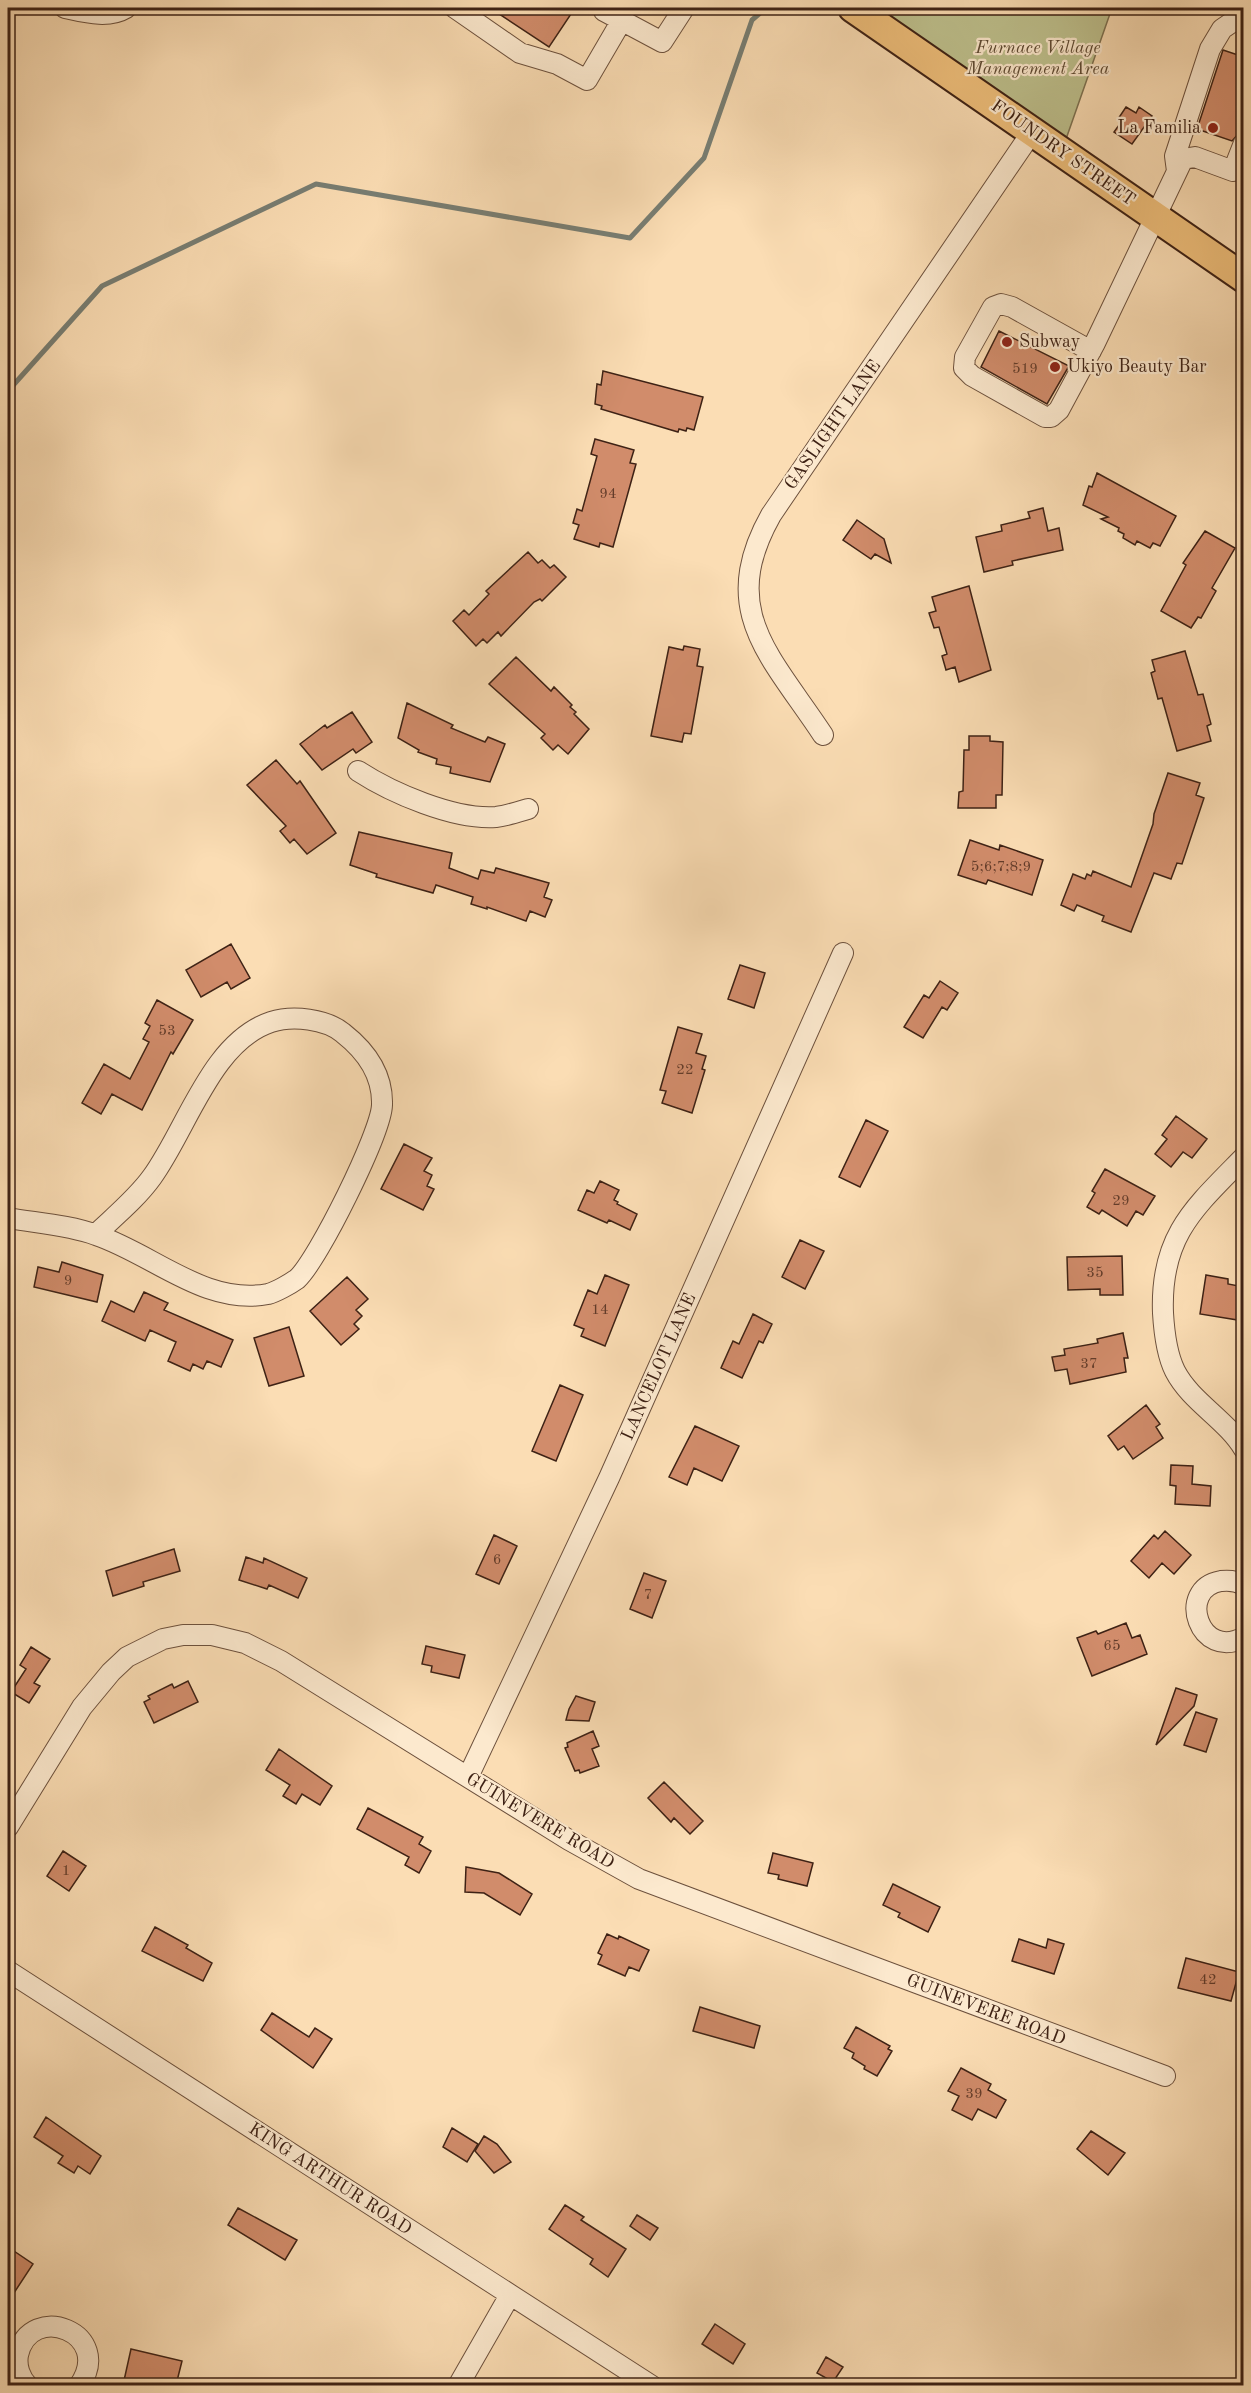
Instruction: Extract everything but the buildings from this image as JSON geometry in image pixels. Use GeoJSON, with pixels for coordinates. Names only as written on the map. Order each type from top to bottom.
{"type":"FeatureCollection","features":[{"type":"Feature","properties":{"kind":"highway","name":"FOUNDRY STREET"},"geometry":{"type":"LineString","coordinates":[[853,8],[1244,278]]}},
{"type":"Feature","properties":{"kind":"street"},"geometry":{"type":"LineString","coordinates":[[65,8],[92,14],[120,11],[126,8]]}},
{"type":"Feature","properties":{"kind":"street"},"geometry":{"type":"LineString","coordinates":[[455,8],[520,53],[557,64],[587,80],[622,20]]}},
{"type":"Feature","properties":{"kind":"street"},"geometry":{"type":"LineString","coordinates":[[606,8],[604,11],[662,42],[684,8]]}},
{"type":"Feature","properties":{"kind":"street"},"geometry":{"type":"LineString","coordinates":[[1177,171],[1175,156],[1210,49],[1222,29],[1244,14]]}},
{"type":"Feature","properties":{"kind":"street","name":"GASLIGHT LANE"},"geometry":{"type":"LineString","coordinates":[[823,735],[753,624],[748,580],[754,548],[771,515],[1032,132]]}},
{"type":"Feature","properties":{"kind":"street"},"geometry":{"type":"LineString","coordinates":[[1091,351],[1012,307],[1001,304],[993,306],[965,357],[964,368],[972,376],[1045,417],[1051,417],[1059,410],[1091,351],[1183,159],[1195,157],[1233,171],[1244,143]]}},
{"type":"Feature","properties":{"kind":"street"},"geometry":{"type":"LineString","coordinates":[[358,771],[399,792],[444,810],[496,817],[528,809]]}},
{"type":"Feature","properties":{"kind":"street","name":"LANCELOT LANE"},"geometry":{"type":"LineString","coordinates":[[468,1777],[614,1468],[843,953]]}},
{"type":"Feature","properties":{"kind":"street"},"geometry":{"type":"LineString","coordinates":[[8,1218],[96,1234],[210,1289],[241,1297],[271,1293],[297,1279],[315,1256],[374,1139],[382,1105],[377,1073],[361,1047],[335,1026],[303,1019],[272,1022],[244,1035],[223,1056],[151,1179],[96,1234]]}},
{"type":"Feature","properties":{"kind":"street"},"geometry":{"type":"LineString","coordinates":[[1244,1157],[1187,1217],[1171,1247],[1162,1284],[1164,1325],[1175,1370],[1200,1403],[1234,1434],[1244,1449]]}},
{"type":"Feature","properties":{"kind":"street"},"geometry":{"type":"LineString","coordinates":[[1242,1579],[1228,1580],[1208,1587],[1200,1595],[1196,1616],[1200,1627],[1217,1641],[1228,1642],[1244,1637]]}},
{"type":"Feature","properties":{"kind":"street","name":"GUINEVERE ROAD"},"geometry":{"type":"LineString","coordinates":[[8,1827],[82,1707],[111,1672],[127,1657],[144,1647],[183,1635],[212,1635],[245,1643],[282,1661],[569,1840],[639,1879],[1165,2076]]}},
{"type":"Feature","properties":{"kind":"street","name":"KING ARTHUR ROAD"},"geometry":{"type":"LineString","coordinates":[[8,1971],[652,2385]]}},
{"type":"Feature","properties":{"kind":"street"},"geometry":{"type":"LineString","coordinates":[[458,2385],[510,2295]]}},
{"type":"Feature","properties":{"kind":"street"},"geometry":{"type":"LineString","coordinates":[[28,2385],[19,2372],[14,2346],[35,2330],[46,2326],[68,2329],[84,2344],[88,2355],[88,2366],[79,2385]]}},
{"type":"Feature","properties":{"kind":"green space","name":"Furnace Village Management Area"},"geometry":{"type":"Polygon","coordinates":[[[875,8],[1112,8],[1066,139],[875,8]]]}},
{"type":"Feature","properties":{"kind":"waterway"},"geometry":{"type":"LineString","coordinates":[[8,391],[102,286],[316,184],[630,238],[704,158],[752,20],[766,8]]}},
{"type":"Feature","properties":{"kind":"place","name":"La Familia"},"geometry":{"type":"Point","coordinates":[1213,128]}},
{"type":"Feature","properties":{"kind":"place","name":"Subway"},"geometry":{"type":"Point","coordinates":[1007,342]}},
{"type":"Feature","properties":{"kind":"place","name":"Ukiyo Beauty Bar"},"geometry":{"type":"Point","coordinates":[1055,367]}}]}
